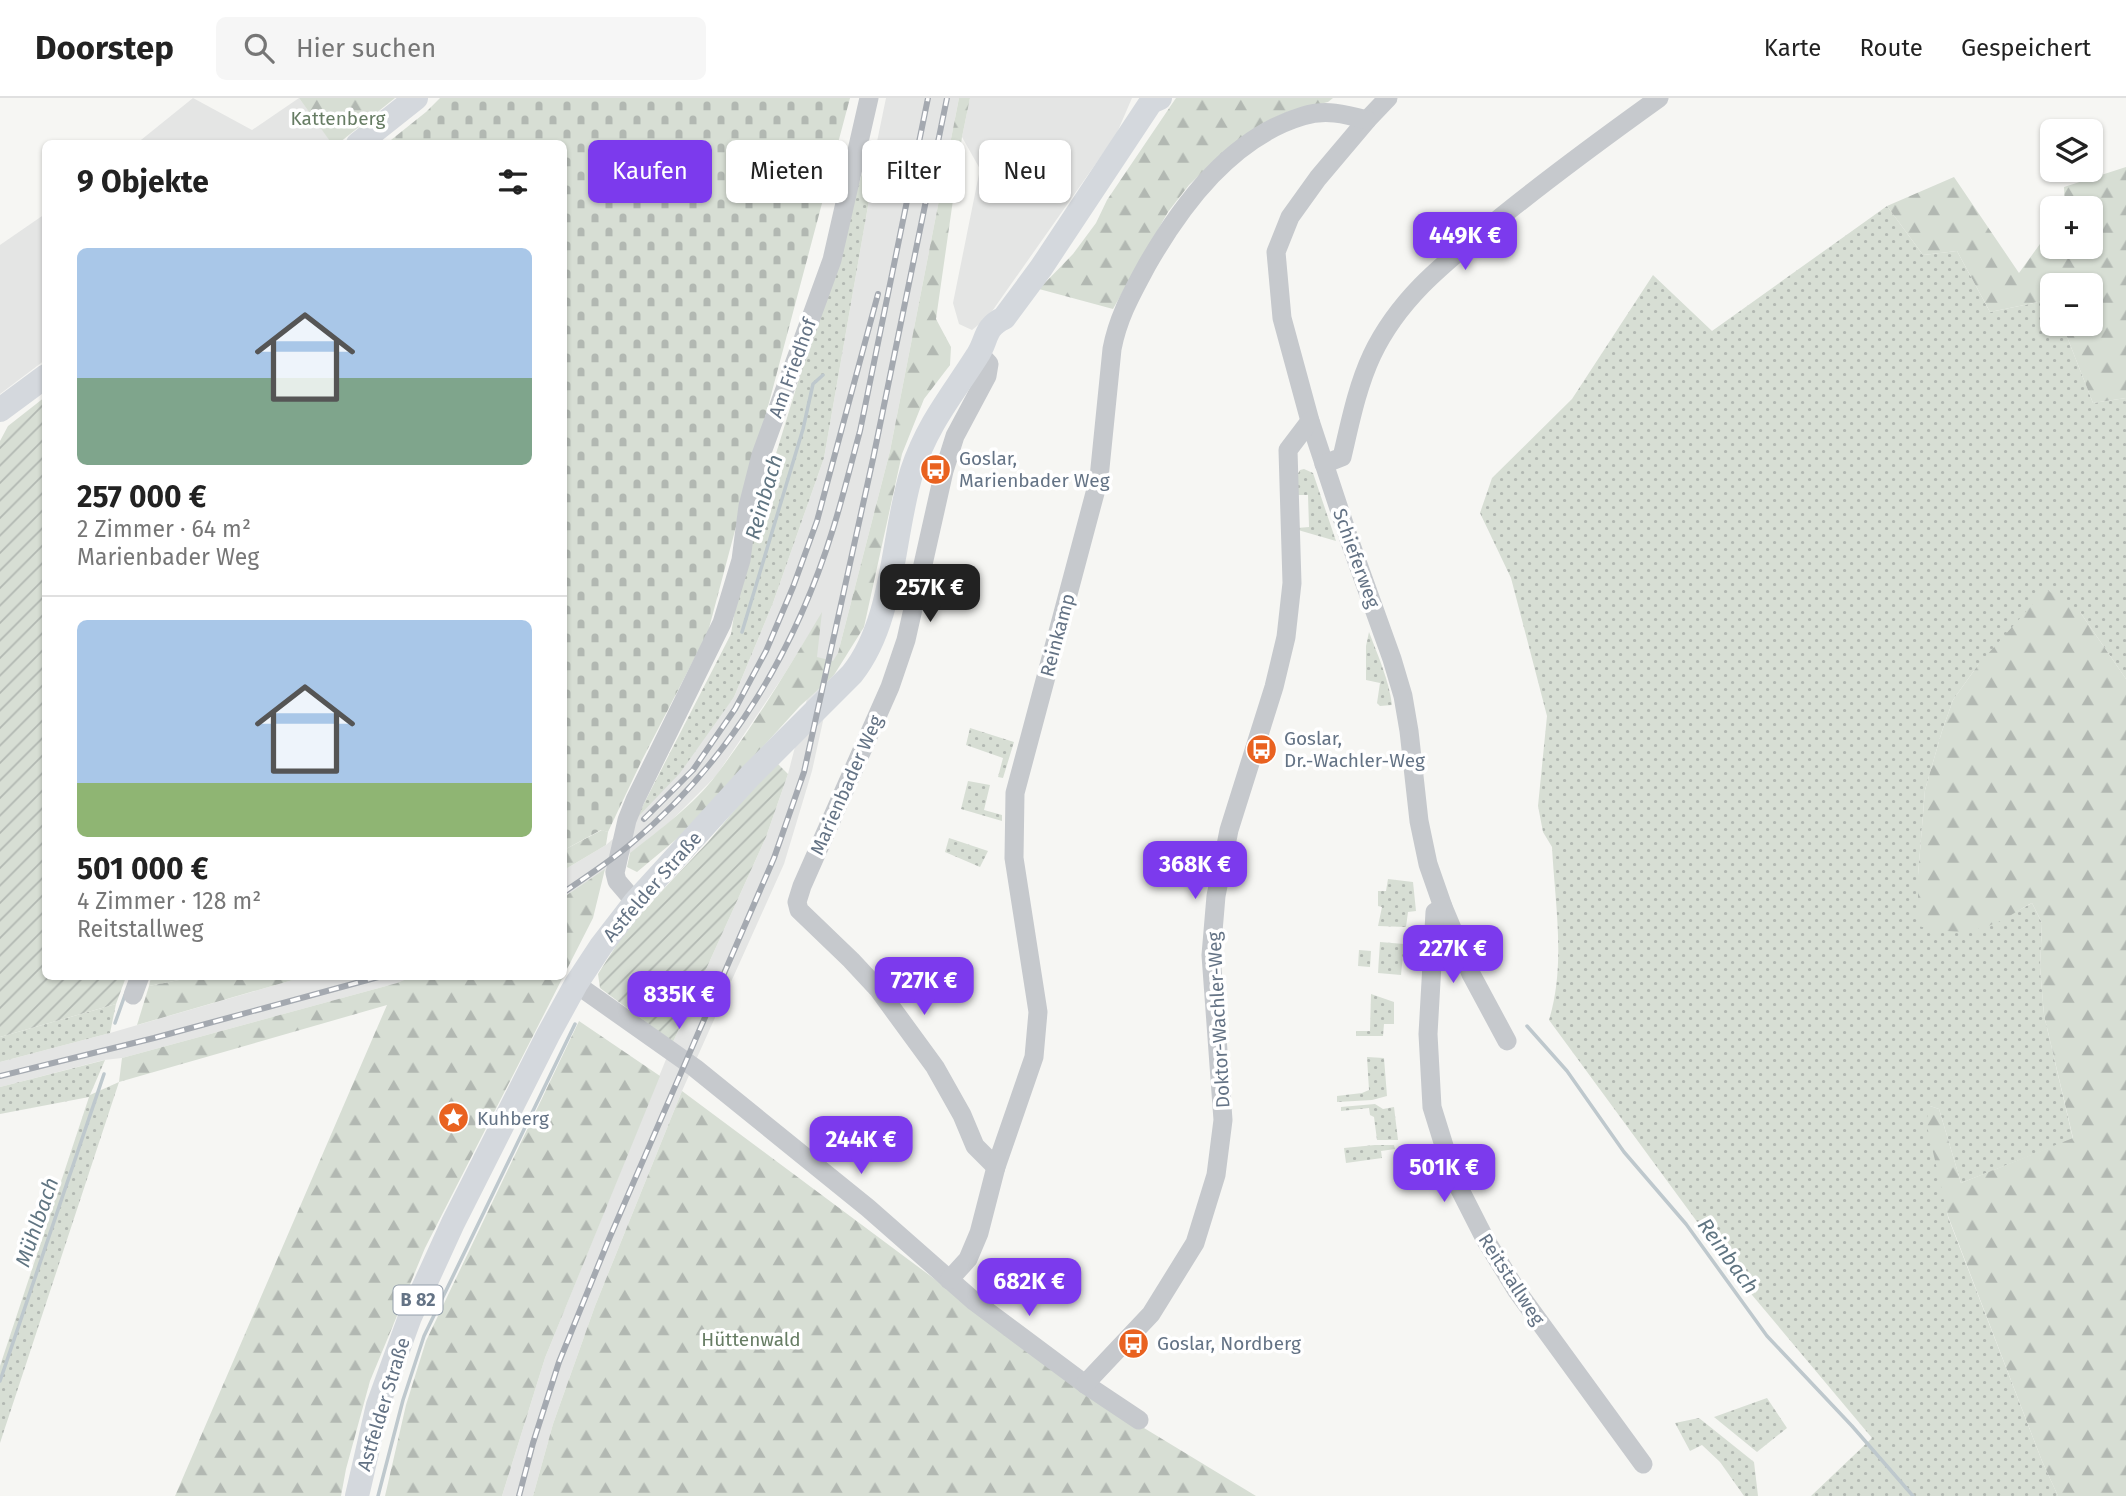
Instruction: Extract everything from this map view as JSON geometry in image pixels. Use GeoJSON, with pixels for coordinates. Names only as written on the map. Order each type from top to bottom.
{"type":"FeatureCollection","features":[{"type":"Feature","properties":{"kind":"main road"},"geometry":{"type":"LineString","coordinates":[[363,140],[416,98]]}},
{"type":"Feature","properties":{"kind":"main road","name":"Astfelder Straße"},"geometry":{"type":"LineString","coordinates":[[357,1496],[379,1405],[410,1317],[453,1223],[576,984],[635,902],[750,776],[846,681],[866,657],[879,622],[912,474],[922,443],[947,398],[979,353],[996,341],[1004,330],[1004,318],[1041,268],[1154,99]]}},
{"type":"Feature","properties":{"kind":"main road"},"geometry":{"type":"LineString","coordinates":[[0,410],[42,379]]}},
{"type":"Feature","properties":{"kind":"street","name":"Am Friedhof"},"geometry":{"type":"LineString","coordinates":[[635,902],[617,881],[615,873],[627,820],[722,623],[741,560],[748,506],[761,455],[832,260],[869,98]]}},
{"type":"Feature","properties":{"kind":"street","name":"Schieferweg"},"geometry":{"type":"LineString","coordinates":[[1388,98],[1318,178],[1290,217],[1276,252],[1282,318],[1310,421],[1403,696],[1419,821],[1428,864],[1471,974],[1507,1041]]}},
{"type":"Feature","properties":{"kind":"street"},"geometry":{"type":"LineString","coordinates":[[1324,464],[1342,457],[1358,394],[1372,355],[1412,295],[1444,262],[1551,177],[1660,98]]}},
{"type":"Feature","properties":{"kind":"street","name":"Reinkamp"},"geometry":{"type":"LineString","coordinates":[[949,1280],[968,1259],[979,1233],[996,1167],[1034,1057],[1038,1012],[1014,858],[1015,793],[1100,478],[1112,349],[1123,308],[1167,231],[1200,188],[1231,157],[1267,132],[1302,116],[1322,112],[1341,113],[1367,120]]}},
{"type":"Feature","properties":{"kind":"street","name":"Marienbader Weg"},"geometry":{"type":"LineString","coordinates":[[979,353],[989,365],[987,376],[955,436],[944,471],[906,640],[890,687],[797,902],[799,910],[878,989],[935,1067],[962,1115],[975,1146],[996,1167]]}},
{"type":"Feature","properties":{"kind":"street","name":"Doktor-Wachler-Weg"},"geometry":{"type":"LineString","coordinates":[[1086,1384],[1151,1314],[1195,1243],[1216,1175],[1223,1120],[1211,955],[1216,896],[1229,830],[1271,699],[1286,637],[1292,583],[1288,450],[1310,421]]}},
{"type":"Feature","properties":{"kind":"street","name":"Reitstallweg"},"geometry":{"type":"LineString","coordinates":[[1443,907],[1435,912],[1428,1053],[1432,1108],[1449,1165],[1485,1238],[1517,1291],[1643,1464]]}},
{"type":"Feature","properties":{"kind":"street"},"geometry":{"type":"LineString","coordinates":[[576,984],[695,1068],[868,1208],[975,1303],[1139,1420]]}},
{"type":"Feature","properties":{"kind":"shaded area"},"geometry":{"type":"Polygon","coordinates":[[[193,98],[252,130],[299,98],[330,140],[141,140],[193,98]]]}},
{"type":"Feature","properties":{"kind":"shaded area"},"geometry":{"type":"Polygon","coordinates":[[[886,98],[959,98],[951,140],[877,140],[886,98]]]}},
{"type":"Feature","properties":{"kind":"shaded area"},"geometry":{"type":"Polygon","coordinates":[[[970,98],[1132,98],[1116,135],[1071,199],[1071,140],[979,140],[979,167],[962,137],[970,98]]]}},
{"type":"Feature","properties":{"kind":"shaded area"},"geometry":{"type":"Polygon","coordinates":[[[979,174],[979,203],[1068,203],[988,317],[972,330],[959,324],[953,303],[979,174]]]}},
{"type":"Feature","properties":{"kind":"shaded area"},"geometry":{"type":"Polygon","coordinates":[[[869,203],[938,203],[890,451],[838,653],[812,771],[784,864],[682,1091],[595,1306],[553,1424],[533,1496],[502,1496],[545,1358],[673,1042],[766,837],[788,774],[805,708],[821,615],[716,776],[671,821],[605,873],[605,870],[567,895],[567,868],[606,845],[636,819],[734,697],[773,603],[824,458],[869,203]]]}},
{"type":"Feature","properties":{"kind":"shaded area"},"geometry":{"type":"Polygon","coordinates":[[[42,216],[42,362],[0,394],[0,245],[42,216]]]}},
{"type":"Feature","properties":{"kind":"shaded area"},"geometry":{"type":"Polygon","coordinates":[[[293,980],[404,980],[122,1058],[104,1060],[0,1087],[0,1062],[293,980]]]}},
{"type":"Feature","properties":{"kind":"green space","name":"Kattenberg"},"geometry":{"type":"Polygon","coordinates":[[[299,98],[395,98],[343,140],[329,140],[299,98]]]}},
{"type":"Feature","properties":{"kind":"green space"},"geometry":{"type":"Polygon","coordinates":[[[440,98],[850,98],[839,140],[726,140],[726,203],[822,203],[708,632],[608,832],[601,830],[567,848],[567,140],[391,140],[440,98]]]}},
{"type":"Feature","properties":{"kind":"green space"},"geometry":{"type":"Polygon","coordinates":[[[959,98],[970,98],[962,140],[951,140],[959,98]]]}},
{"type":"Feature","properties":{"kind":"green space"},"geometry":{"type":"Polygon","coordinates":[[[1176,98],[1333,98],[1328,102],[1287,112],[1263,123],[1214,161],[1189,185],[1168,212],[1113,309],[1039,289],[1073,254],[1096,223],[1107,200],[1176,98]]]}},
{"type":"Feature","properties":{"kind":"green space"},"geometry":{"type":"Polygon","coordinates":[[[2126,167],[2126,398],[2093,403],[2067,336],[2103,336],[2103,273],[2040,273],[2040,302],[1990,312],[1957,251],[1923,255],[1887,206],[1954,177],[2019,273],[2040,244],[2040,259],[2103,259],[2103,196],[2064,196],[2064,187],[2080,182],[2103,182],[2103,174],[2126,167]]]}},
{"type":"Feature","properties":{"kind":"green space"},"geometry":{"type":"Polygon","coordinates":[[[862,174],[862,203],[869,203],[824,458],[773,603],[734,697],[680,773],[636,819],[731,634],[743,561],[862,174]]]}},
{"type":"Feature","properties":{"kind":"green space"},"geometry":{"type":"Polygon","coordinates":[[[938,203],[953,203],[936,319],[951,347],[950,365],[924,399],[902,454],[864,627],[834,675],[800,706],[685,832],[637,872],[627,867],[630,853],[665,826],[717,774],[759,715],[822,612],[817,657],[833,661],[838,653],[890,451],[938,203]]]}},
{"type":"Feature","properties":{"kind":"green space"},"geometry":{"type":"Polygon","coordinates":[[[1887,206],[1923,255],[1957,251],[1990,312],[2040,302],[2040,336],[2067,336],[2093,403],[2126,398],[2126,679],[2080,612],[1978,665],[1953,700],[1925,790],[1918,875],[1918,926],[1997,922],[2032,903],[2042,923],[2040,967],[2044,1015],[2073,1139],[1961,1183],[1939,1109],[1930,1106],[1948,1217],[2058,1496],[1811,1496],[1872,1438],[1742,1283],[1549,1020],[1557,978],[1557,912],[1552,847],[1543,832],[1538,806],[1547,716],[1511,578],[1480,513],[1492,478],[1572,399],[1653,275],[1712,331],[1887,206]]]}},
{"type":"Feature","properties":{"kind":"green space"},"geometry":{"type":"Polygon","coordinates":[[[42,399],[42,980],[125,980],[116,1004],[0,1037],[0,441],[8,426],[42,399]]]}},
{"type":"Feature","properties":{"kind":"green space"},"geometry":{"type":"Polygon","coordinates":[[[1300,470],[1313,473],[1336,541],[1297,528],[1309,527],[1308,495],[1296,495],[1296,477],[1300,470]]]}},
{"type":"Feature","properties":{"kind":"green space"},"geometry":{"type":"Polygon","coordinates":[[[2046,589],[2080,612],[2126,679],[2126,1496],[2058,1496],[1948,1216],[1926,1122],[1930,1106],[1939,1109],[1961,1183],[2073,1138],[2044,1015],[2040,967],[2042,923],[2032,903],[2002,920],[1978,929],[1949,931],[1918,926],[1918,875],[1925,790],[1953,700],[1978,665],[2046,589]]]}},
{"type":"Feature","properties":{"kind":"green space"},"geometry":{"type":"Polygon","coordinates":[[[1369,632],[1386,677],[1392,705],[1380,706],[1377,703],[1380,683],[1366,680],[1366,646],[1369,632]]]}},
{"type":"Feature","properties":{"kind":"green space"},"geometry":{"type":"Polygon","coordinates":[[[970,728],[1014,742],[1003,778],[998,777],[1003,758],[966,745],[970,728]]]}},
{"type":"Feature","properties":{"kind":"green space"},"geometry":{"type":"Polygon","coordinates":[[[775,761],[788,774],[766,837],[673,1042],[600,988],[598,974],[628,927],[708,842],[775,761]]]}},
{"type":"Feature","properties":{"kind":"green space"},"geometry":{"type":"Polygon","coordinates":[[[968,781],[990,785],[984,810],[1002,815],[1002,821],[961,809],[968,781]]]}},
{"type":"Feature","properties":{"kind":"green space"},"geometry":{"type":"Polygon","coordinates":[[[602,830],[608,832],[606,845],[567,868],[567,848],[602,830]]]}},
{"type":"Feature","properties":{"kind":"green space"},"geometry":{"type":"Polygon","coordinates":[[[949,838],[988,851],[980,867],[945,852],[949,838]]]}},
{"type":"Feature","properties":{"kind":"green space"},"geometry":{"type":"Polygon","coordinates":[[[605,869],[593,918],[567,969],[567,895],[605,869]]]}},
{"type":"Feature","properties":{"kind":"green space"},"geometry":{"type":"Polygon","coordinates":[[[1388,879],[1413,882],[1416,911],[1408,912],[1406,927],[1378,926],[1382,907],[1378,906],[1378,891],[1386,891],[1388,879]]]}},
{"type":"Feature","properties":{"kind":"green space"},"geometry":{"type":"Polygon","coordinates":[[[1380,942],[1404,944],[1401,975],[1378,973],[1380,942]]]}},
{"type":"Feature","properties":{"kind":"green space"},"geometry":{"type":"Polygon","coordinates":[[[1359,950],[1371,951],[1370,967],[1358,966],[1359,950]]]}},
{"type":"Feature","properties":{"kind":"green space"},"geometry":{"type":"Polygon","coordinates":[[[150,980],[179,980],[149,986],[150,980]]]}},
{"type":"Feature","properties":{"kind":"green space"},"geometry":{"type":"Polygon","coordinates":[[[179,980],[293,980],[137,1025],[149,986],[179,980]]]}},
{"type":"Feature","properties":{"kind":"green space"},"geometry":{"type":"Polygon","coordinates":[[[404,980],[561,980],[425,1248],[370,1381],[341,1496],[175,1496],[387,1005],[119,1082],[122,1058],[404,980]]]}},
{"type":"Feature","properties":{"kind":"green space"},"geometry":{"type":"Polygon","coordinates":[[[1371,994],[1394,1002],[1394,1024],[1384,1024],[1383,1036],[1356,1036],[1356,1031],[1370,1031],[1371,994]]]}},
{"type":"Feature","properties":{"kind":"green space"},"geometry":{"type":"Polygon","coordinates":[[[116,1004],[110,1033],[0,1062],[0,1037],[116,1004]]]}},
{"type":"Feature","properties":{"kind":"green space"},"geometry":{"type":"Polygon","coordinates":[[[579,1021],[660,1076],[545,1358],[502,1496],[385,1496],[406,1405],[426,1341],[579,1021]]]}},
{"type":"Feature","properties":{"kind":"green space"},"geometry":{"type":"Polygon","coordinates":[[[1367,1057],[1384,1058],[1387,1096],[1372,1100],[1337,1102],[1337,1096],[1369,1090],[1367,1057]]]}},
{"type":"Feature","properties":{"kind":"green space"},"geometry":{"type":"Polygon","coordinates":[[[105,1060],[90,1095],[119,1082],[0,1443],[0,1366],[89,1097],[0,1114],[0,1087],[105,1060]]]}},
{"type":"Feature","properties":{"kind":"green space","name":"Hüttenwald"},"geometry":{"type":"Polygon","coordinates":[[[682,1091],[1093,1397],[1256,1496],[533,1496],[553,1424],[595,1306],[682,1091]]]}},
{"type":"Feature","properties":{"kind":"green space"},"geometry":{"type":"Polygon","coordinates":[[[1375,1104],[1383,1109],[1394,1107],[1398,1140],[1377,1140],[1374,1117],[1370,1115],[1369,1108],[1341,1111],[1341,1107],[1375,1104]]]}},
{"type":"Feature","properties":{"kind":"green space"},"geometry":{"type":"Polygon","coordinates":[[[1394,1145],[1395,1149],[1381,1151],[1382,1158],[1346,1163],[1344,1148],[1394,1145]]]}},
{"type":"Feature","properties":{"kind":"green space"},"geometry":{"type":"Polygon","coordinates":[[[1767,1398],[1787,1428],[1757,1452],[1714,1417],[1767,1398]]]}},
{"type":"Feature","properties":{"kind":"green space"},"geometry":{"type":"Polygon","coordinates":[[[1699,1418],[1754,1462],[1758,1496],[1744,1496],[1720,1462],[1702,1445],[1690,1451],[1675,1423],[1699,1418]]]}},
{"type":"Feature","properties":{"kind":"waterway","name":"Reinbach"},"geometry":{"type":"LineString","coordinates":[[742,632],[803,429],[813,384],[823,375]]}},
{"type":"Feature","properties":{"kind":"waterway","name":"Mühlbach"},"geometry":{"type":"LineString","coordinates":[[115,1023],[125,995]]}},
{"type":"Feature","properties":{"kind":"waterway"},"geometry":{"type":"LineString","coordinates":[[378,1496],[403,1400],[424,1336],[575,1024]]}},
{"type":"Feature","properties":{"kind":"waterway","name":"Reinbach"},"geometry":{"type":"LineString","coordinates":[[1527,1026],[1567,1071],[1624,1152],[1686,1224],[1767,1336],[1852,1426],[1913,1496]]}},
{"type":"Feature","properties":{"kind":"waterway","name":"Mühlbach"},"geometry":{"type":"LineString","coordinates":[[0,1381],[104,1074]]}},
{"type":"Feature","properties":{"kind":"railway"},"geometry":{"type":"LineString","coordinates":[[567,890],[633,842],[700,776],[756,700],[800,617],[833,529],[860,431],[928,98]]}},
{"type":"Feature","properties":{"kind":"railway"},"geometry":{"type":"LineString","coordinates":[[519,1496],[559,1362],[609,1239],[774,858],[804,772],[873,459],[947,98]]}},
{"type":"Feature","properties":{"kind":"railway"},"geometry":{"type":"LineString","coordinates":[[644,819],[693,770],[735,709],[766,651],[817,521],[878,294]]}},
{"type":"Feature","properties":{"kind":"railway"},"geometry":{"type":"LineString","coordinates":[[0,1076],[154,1038],[367,980]]}},
{"type":"Feature","properties":{"kind":"place","name":"Goslar, Marienbader Weg"},"geometry":{"type":"Point","coordinates":[936,469]}},
{"type":"Feature","properties":{"kind":"place","name":"Goslar, Dr.-Wachler-Weg"},"geometry":{"type":"Point","coordinates":[1261,749]}},
{"type":"Feature","properties":{"kind":"place","name":"Kuhberg"},"geometry":{"type":"Point","coordinates":[454,1118]}},
{"type":"Feature","properties":{"kind":"place","name":"Goslar, Nordberg"},"geometry":{"type":"Point","coordinates":[1134,1343]}}]}
